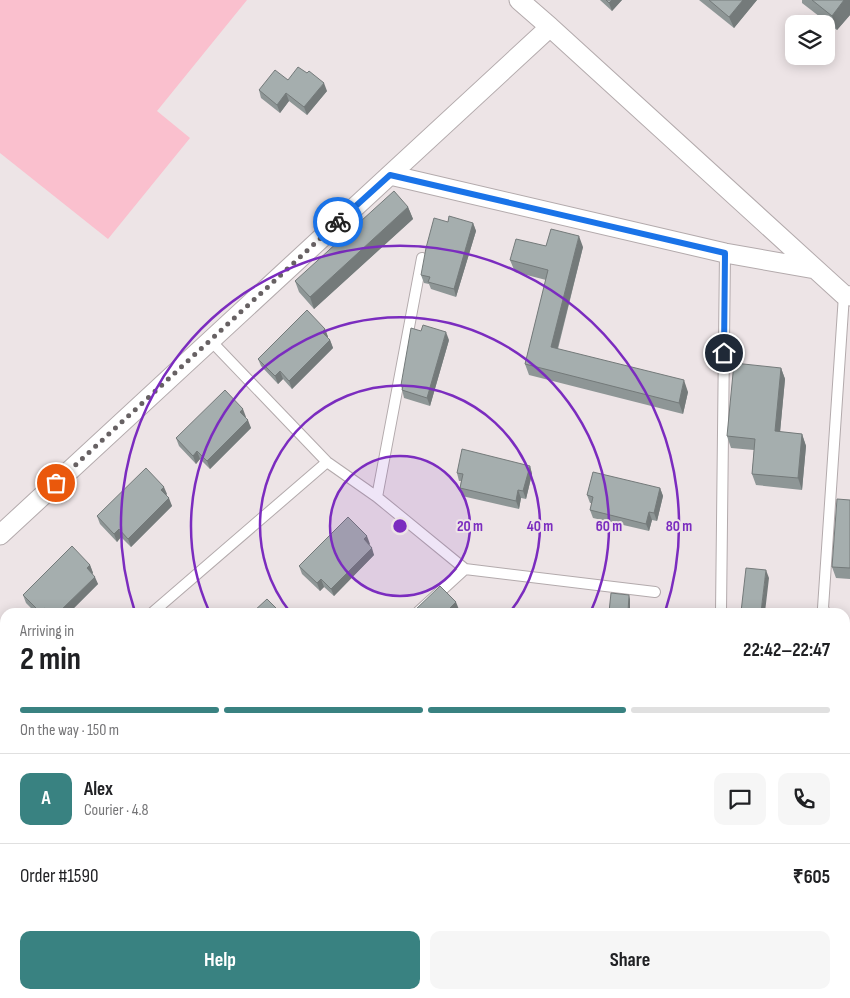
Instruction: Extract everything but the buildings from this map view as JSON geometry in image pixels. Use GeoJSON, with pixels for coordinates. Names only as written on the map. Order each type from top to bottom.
{"type":"FeatureCollection","features":[{"type":"Feature","properties":{"kind":"street"},"geometry":{"type":"LineString","coordinates":[[519,0],[847,296]]}},
{"type":"Feature","properties":{"kind":"street"},"geometry":{"type":"LineString","coordinates":[[0,535],[550,27]]}},
{"type":"Feature","properties":{"kind":"street"},"geometry":{"type":"LineString","coordinates":[[390,175],[725,253],[815,269]]}},
{"type":"Feature","properties":{"kind":"lane"},"geometry":{"type":"LineString","coordinates":[[721,608],[725,253]]}},
{"type":"Feature","properties":{"kind":"lane"},"geometry":{"type":"LineString","coordinates":[[377,497],[422,258]]}},
{"type":"Feature","properties":{"kind":"lane"},"geometry":{"type":"LineString","coordinates":[[823,608],[847,296]]}},
{"type":"Feature","properties":{"kind":"lane"},"geometry":{"type":"LineString","coordinates":[[211,341],[327,462],[377,497],[465,569],[655,592]]}},
{"type":"Feature","properties":{"kind":"lane"},"geometry":{"type":"LineString","coordinates":[[158,608],[327,462]]}},
{"type":"Feature","properties":{"kind":"lane"},"geometry":{"type":"LineString","coordinates":[[422,608],[465,569]]}},
{"type":"Feature","properties":{"kind":"shaded area"},"geometry":{"type":"Polygon","coordinates":[[[0,0],[247,0],[157,111],[190,138],[108,239],[0,153],[0,0]]]}},
{"type":"Feature","properties":{"kind":"way so far"},"geometry":{"type":"LineString","coordinates":[[56,483],[338,222]]}},
{"type":"Feature","properties":{"kind":"route"},"geometry":{"type":"LineString","coordinates":[[338,222],[390,175],[725,253],[724,353]]}}]}
